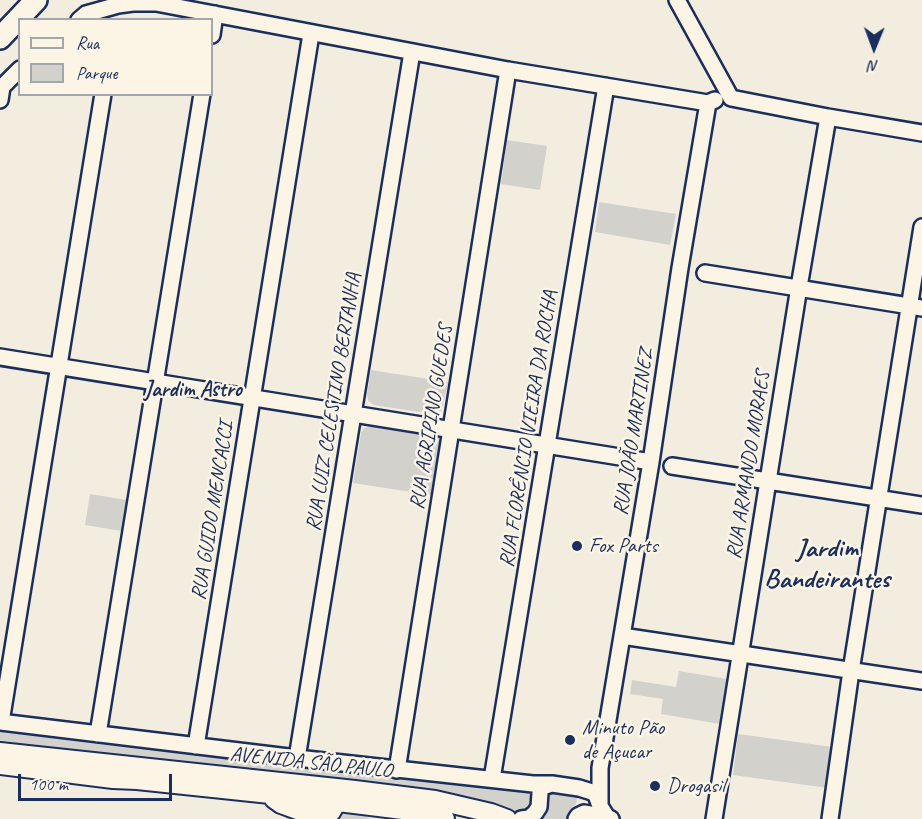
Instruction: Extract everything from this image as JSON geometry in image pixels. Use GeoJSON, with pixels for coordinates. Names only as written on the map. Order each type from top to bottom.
{"type":"FeatureCollection","features":[{"type":"Feature","properties":{"kind":"highway"},"geometry":{"type":"LineString","coordinates":[[19,18],[36,0]]}},
{"type":"Feature","properties":{"kind":"highway"},"geometry":{"type":"LineString","coordinates":[[34,18],[53,0]]}},
{"type":"Feature","properties":{"kind":"highway"},"geometry":{"type":"LineString","coordinates":[[0,38],[18,19]]}},
{"type":"Feature","properties":{"kind":"highway"},"geometry":{"type":"LineString","coordinates":[[0,48],[18,33]]}},
{"type":"Feature","properties":{"kind":"main road","name":"AVENIDA SÃO PAULO"},"geometry":{"type":"LineString","coordinates":[[0,752],[435,800],[499,816]]}},
{"type":"Feature","properties":{"kind":"main road","name":"AVENIDA SÃO PAULO"},"geometry":{"type":"LineString","coordinates":[[0,765],[338,802],[403,810],[445,819]]}},
{"type":"Feature","properties":{"kind":"street"},"geometry":{"type":"LineString","coordinates":[[677,0],[731,98],[922,134]]}},
{"type":"Feature","properties":{"kind":"street"},"geometry":{"type":"LineString","coordinates":[[81,18],[86,14],[117,12],[133,3],[156,3],[508,70],[606,86]]}},
{"type":"Feature","properties":{"kind":"street"},"geometry":{"type":"LineString","coordinates":[[213,28],[215,14]]}},
{"type":"Feature","properties":{"kind":"street","name":"RUA GUIDO MENCACCI"},"geometry":{"type":"LineString","coordinates":[[196,746],[311,33]]}},
{"type":"Feature","properties":{"kind":"street","name":"RUA LUIZ CELESTINO BERTANHA"},"geometry":{"type":"LineString","coordinates":[[297,758],[412,52]]}},
{"type":"Feature","properties":{"kind":"street","name":"RUA AGRIPINO GUEDES"},"geometry":{"type":"LineString","coordinates":[[397,770],[508,70]]}},
{"type":"Feature","properties":{"kind":"street"},"geometry":{"type":"LineString","coordinates":[[0,100],[2,87],[18,71]]}},
{"type":"Feature","properties":{"kind":"street","name":"RUA JOÃO MARTINEZ"},"geometry":{"type":"LineString","coordinates":[[597,803],[600,768],[651,462],[680,268],[711,101],[606,86]]}},
{"type":"Feature","properties":{"kind":"street","name":"RUA FLORÊNCIO VIEIRA DA ROCHA"},"geometry":{"type":"LineString","coordinates":[[492,779],[606,86]]}},
{"type":"Feature","properties":{"kind":"street"},"geometry":{"type":"LineString","coordinates":[[103,96],[0,722],[397,770],[492,779],[542,787],[597,803]]}},
{"type":"Feature","properties":{"kind":"street"},"geometry":{"type":"LineString","coordinates":[[98,734],[202,96]]}},
{"type":"Feature","properties":{"kind":"street","name":"RUA ARMANDO MORAES"},"geometry":{"type":"LineString","coordinates":[[714,819],[828,117]]}},
{"type":"Feature","properties":{"kind":"street"},"geometry":{"type":"LineString","coordinates":[[830,819],[851,670],[916,307],[922,227]]}},
{"type":"Feature","properties":{"kind":"street"},"geometry":{"type":"LineString","coordinates":[[705,273],[916,307]]}},
{"type":"Feature","properties":{"kind":"street"},"geometry":{"type":"LineString","coordinates":[[0,357],[651,462]]}},
{"type":"Feature","properties":{"kind":"street"},"geometry":{"type":"LineString","coordinates":[[672,466],[922,505]]}},
{"type":"Feature","properties":{"kind":"street"},"geometry":{"type":"LineString","coordinates":[[622,636],[922,681]]}},
{"type":"Feature","properties":{"kind":"street"},"geometry":{"type":"LineString","coordinates":[[597,803],[586,787],[591,784],[600,768]]}},
{"type":"Feature","properties":{"kind":"street"},"geometry":{"type":"LineString","coordinates":[[499,816],[529,818],[539,807],[542,787]]}},
{"type":"Feature","properties":{"kind":"street"},"geometry":{"type":"LineString","coordinates":[[577,818],[578,803],[581,797],[597,803]]}},
{"type":"Feature","properties":{"kind":"street"},"geometry":{"type":"LineString","coordinates":[[577,818],[597,803]]}},
{"type":"Feature","properties":{"kind":"green space"},"geometry":{"type":"Polygon","coordinates":[[[507,140],[547,146],[540,190],[501,184],[507,140]]]}},
{"type":"Feature","properties":{"kind":"green space"},"geometry":{"type":"Polygon","coordinates":[[[599,202],[676,214],[670,245],[595,232],[599,202]]]}},
{"type":"Feature","properties":{"kind":"green space"},"geometry":{"type":"Polygon","coordinates":[[[371,370],[448,382],[442,410],[432,414],[374,405],[368,401],[367,394],[371,370]]]}},
{"type":"Feature","properties":{"kind":"green space"},"geometry":{"type":"Polygon","coordinates":[[[371,426],[439,438],[441,442],[431,495],[353,483],[361,433],[364,428],[371,426]]]}},
{"type":"Feature","properties":{"kind":"green space"},"geometry":{"type":"Polygon","coordinates":[[[90,494],[127,500],[122,531],[85,525],[90,494]]]}},
{"type":"Feature","properties":{"kind":"green space"},"geometry":{"type":"Polygon","coordinates":[[[679,671],[727,679],[720,724],[661,714],[663,699],[630,694],[632,680],[676,687],[679,671]]]}},
{"type":"Feature","properties":{"kind":"green space"},"geometry":{"type":"Polygon","coordinates":[[[0,730],[497,788],[536,794],[537,800],[525,814],[491,806],[0,746],[0,730]]]}},
{"type":"Feature","properties":{"kind":"green space"},"geometry":{"type":"Polygon","coordinates":[[[738,734],[833,747],[828,788],[733,775],[738,734]]]}},
{"type":"Feature","properties":{"kind":"green space"},"geometry":{"type":"Polygon","coordinates":[[[548,789],[581,796],[569,812],[568,819],[537,819],[548,789]]]}},
{"type":"Feature","properties":{"kind":"green space"},"geometry":{"type":"Polygon","coordinates":[[[287,803],[350,809],[371,819],[286,819],[287,803]]]}},
{"type":"Feature","properties":{"kind":"place","name":"Fox Parts"},"geometry":{"type":"Point","coordinates":[577,546]}},
{"type":"Feature","properties":{"kind":"place","name":"Minuto Pão de Açucar"},"geometry":{"type":"Point","coordinates":[570,740]}},
{"type":"Feature","properties":{"kind":"place","name":"Drogasil"},"geometry":{"type":"Point","coordinates":[655,786]}},
{"type":"Feature","properties":{"kind":"district","name":"Jardim Astro"},"geometry":{"type":"Point","coordinates":[193,390]}},
{"type":"Feature","properties":{"kind":"district","name":"Jardim Bandeirantes"},"geometry":{"type":"Point","coordinates":[827,564]}}]}
